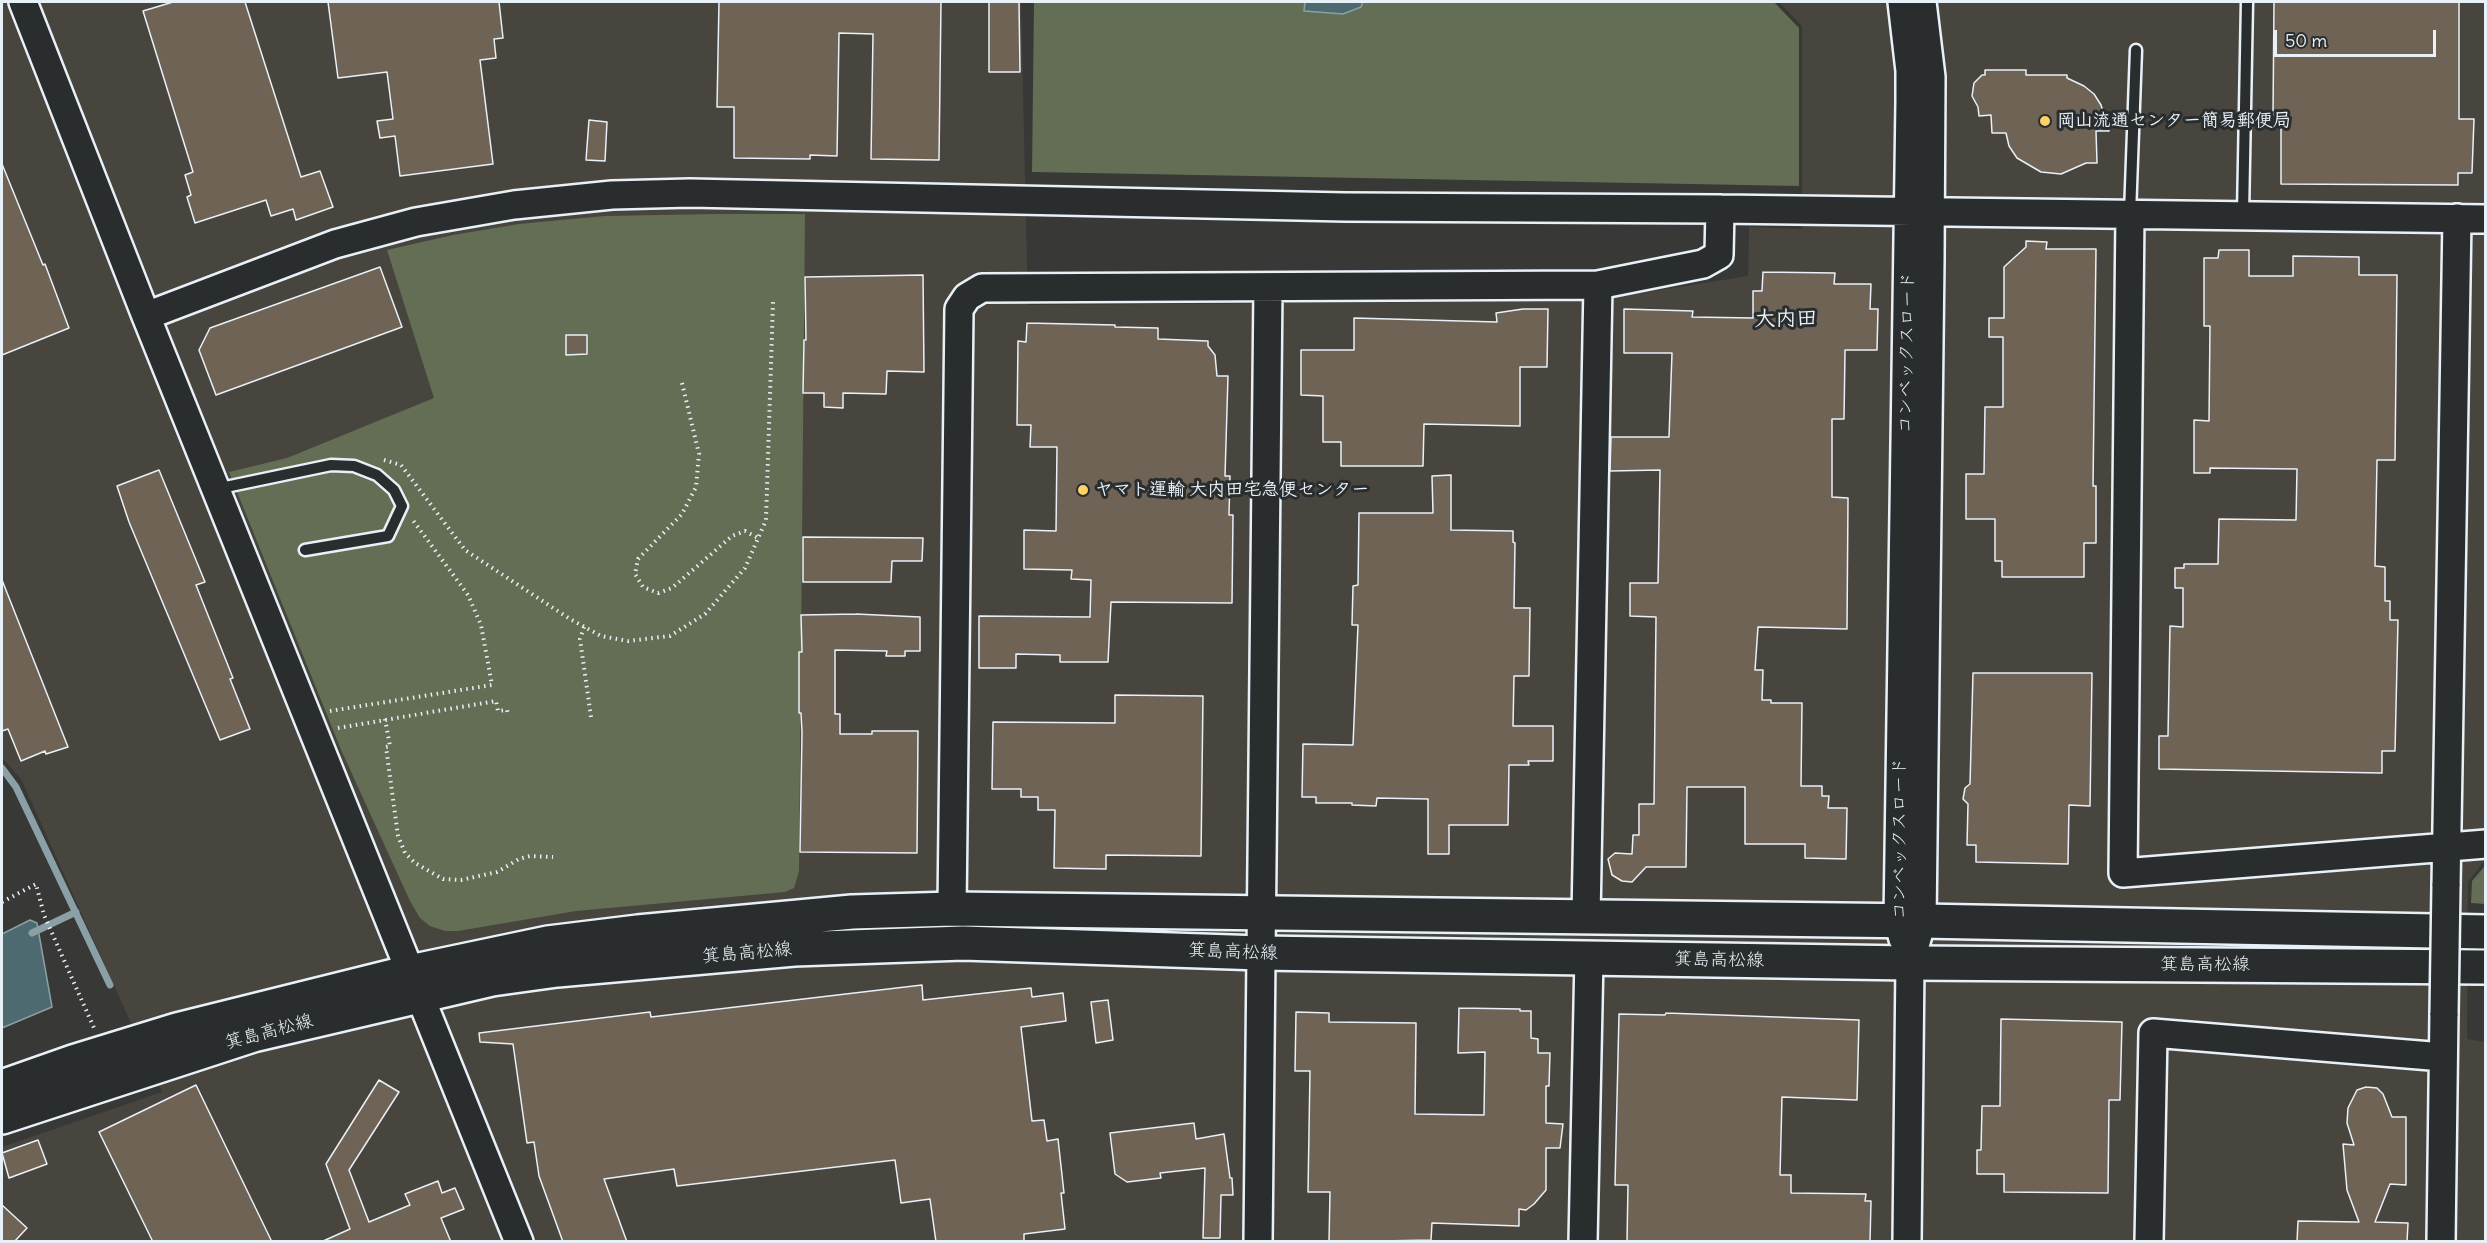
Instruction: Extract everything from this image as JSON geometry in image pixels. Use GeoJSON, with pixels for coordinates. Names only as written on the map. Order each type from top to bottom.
{"type":"FeatureCollection","features":[{"type":"Feature","properties":{"kind":"main road","name":"箕島高松線"},"geometry":{"type":"LineString","coordinates":[[2,1117],[253,1035],[548,943],[638,932],[852,912],[952,909],[1910,921],[2486,932]]}},
{"type":"Feature","properties":{"kind":"main road","name":"箕島高松線"},"geometry":{"type":"LineString","coordinates":[[2,1087],[177,1030],[415,984],[492,979],[556,970],[794,949],[963,943],[1261,953],[1910,963],[2486,967]]}},
{"type":"Feature","properties":{"kind":"street"},"geometry":{"type":"LineString","coordinates":[[23,2],[146,316],[519,1242]]}},
{"type":"Feature","properties":{"kind":"street","name":"コンベックスロード"},"geometry":{"type":"LineString","coordinates":[[1902,2],[1910,71],[1919,211]]}},
{"type":"Feature","properties":{"kind":"street","name":"コンベックスロード"},"geometry":{"type":"LineString","coordinates":[[1907,1242],[1919,211],[1931,77],[1922,2]]}},
{"type":"Feature","properties":{"kind":"street"},"geometry":{"type":"LineString","coordinates":[[146,316],[335,244],[416,222],[514,205],[612,195],[690,193],[1345,207],[1919,211],[2486,219]]}},
{"type":"Feature","properties":{"kind":"street"},"geometry":{"type":"LineString","coordinates":[[952,909],[959,309],[967,297],[982,288],[1598,285],[1703,264],[1719,255],[1720,209]]}},
{"type":"Feature","properties":{"kind":"street"},"geometry":{"type":"LineString","coordinates":[[2130,214],[2123,873],[2486,844]]}},
{"type":"Feature","properties":{"kind":"street"},"geometry":{"type":"LineString","coordinates":[[2441,1242],[2457,218]]}},
{"type":"Feature","properties":{"kind":"street"},"geometry":{"type":"LineString","coordinates":[[1586,917],[1598,285]]}},
{"type":"Feature","properties":{"kind":"street"},"geometry":{"type":"LineString","coordinates":[[1258,1242],[1268,287]]}},
{"type":"Feature","properties":{"kind":"street"},"geometry":{"type":"LineString","coordinates":[[1583,1242],[1589,957]]}},
{"type":"Feature","properties":{"kind":"street"},"geometry":{"type":"LineString","coordinates":[[2149,1242],[2153,1033],[2443,1057]]}},
{"type":"Feature","properties":{"kind":"lane"},"geometry":{"type":"LineString","coordinates":[[2243,215],[2247,2]]}},
{"type":"Feature","properties":{"kind":"lane"},"geometry":{"type":"LineString","coordinates":[[2130,214],[2136,50]]}},
{"type":"Feature","properties":{"kind":"lane"},"geometry":{"type":"LineString","coordinates":[[216,489],[331,465],[354,466],[377,475],[394,490],[402,506],[388,536],[305,549]]}},
{"type":"Feature","properties":{"kind":"path"},"geometry":{"type":"LineString","coordinates":[[382,459],[400,465],[465,550],[584,627],[601,636],[628,641],[670,636],[705,614],[745,567],[766,520],[772,302]]}},
{"type":"Feature","properties":{"kind":"path"},"geometry":{"type":"LineString","coordinates":[[682,382],[699,454],[696,488],[682,514],[638,559],[635,574],[643,587],[658,593],[672,588],[732,536],[745,531],[758,538]]}},
{"type":"Feature","properties":{"kind":"path"},"geometry":{"type":"LineString","coordinates":[[322,712],[492,685],[481,625],[468,595],[402,506]]}},
{"type":"Feature","properties":{"kind":"path"},"geometry":{"type":"LineString","coordinates":[[584,627],[580,639],[591,717]]}},
{"type":"Feature","properties":{"kind":"path"},"geometry":{"type":"LineString","coordinates":[[328,729],[496,701],[498,711],[507,710],[508,715]]}},
{"type":"Feature","properties":{"kind":"path"},"geometry":{"type":"LineString","coordinates":[[385,719],[390,746],[386,747],[398,836],[405,853],[415,864],[443,879],[460,880],[497,872],[519,859],[530,856],[553,857]]}},
{"type":"Feature","properties":{"kind":"path"},"geometry":{"type":"LineString","coordinates":[[2,902],[36,884],[44,915],[104,1053]]}},
{"type":"Feature","properties":{"kind":"shaded area"},"geometry":{"type":"Polygon","coordinates":[[[2,2],[1021,2],[1028,305],[1566,301],[1622,296],[1748,276],[1749,227],[1802,229],[1802,26],[1779,2],[2485,2],[2486,861],[2468,882],[2467,1039],[2485,1042],[2485,1241],[2,1241],[2,1147],[162,1092],[21,779],[2,758],[2,2]]]}},
{"type":"Feature","properties":{"kind":"green space"},"geometry":{"type":"Polygon","coordinates":[[[1034,2],[1305,2],[1305,11],[1361,7],[1363,2],[1774,2],[1799,28],[1799,186],[1032,172],[1034,2]]]}},
{"type":"Feature","properties":{"kind":"green space"},"geometry":{"type":"Polygon","coordinates":[[[805,214],[799,871],[794,888],[785,892],[576,911],[458,931],[445,931],[430,926],[420,918],[410,901],[342,752],[229,472],[287,458],[434,398],[387,250],[453,235],[519,224],[604,216],[805,214]]]}},
{"type":"Feature","properties":{"kind":"green space"},"geometry":{"type":"Polygon","coordinates":[[[2484,867],[2485,904],[2471,903],[2472,881],[2484,867]]]}},
{"type":"Feature","properties":{"kind":"water"},"geometry":{"type":"Polygon","coordinates":[[[1305,2],[1363,2],[1361,7],[1343,14],[1304,11],[1305,2]]]}},
{"type":"Feature","properties":{"kind":"water"},"geometry":{"type":"Polygon","coordinates":[[[30,920],[37,923],[52,1007],[2,1028],[2,934],[30,920]]]}},
{"type":"Feature","properties":{"kind":"building"},"geometry":{"type":"Polygon","coordinates":[[[173,2],[245,2],[301,177],[320,171],[333,207],[296,220],[293,209],[271,216],[266,200],[195,223],[187,197],[191,195],[185,175],[193,172],[143,11],[173,2]]]}},
{"type":"Feature","properties":{"kind":"building"},"geometry":{"type":"Polygon","coordinates":[[[328,2],[499,2],[503,38],[494,39],[496,58],[480,60],[493,164],[400,176],[395,136],[380,138],[377,121],[393,119],[387,72],[338,78],[328,2]]]}},
{"type":"Feature","properties":{"kind":"building"},"geometry":{"type":"Polygon","coordinates":[[[719,2],[941,2],[939,160],[871,159],[873,34],[839,33],[837,156],[810,155],[810,159],[734,158],[734,107],[717,107],[719,2]]]}},
{"type":"Feature","properties":{"kind":"building"},"geometry":{"type":"Polygon","coordinates":[[[989,2],[1019,2],[1020,72],[989,72],[989,2]]]}},
{"type":"Feature","properties":{"kind":"building"},"geometry":{"type":"Polygon","coordinates":[[[2274,2],[2459,2],[2459,119],[2474,119],[2472,173],[2458,173],[2458,185],[2281,184],[2281,116],[2273,115],[2274,2]]]}},
{"type":"Feature","properties":{"kind":"building"},"geometry":{"type":"Polygon","coordinates":[[[1985,70],[2026,70],[2026,75],[2067,75],[2067,78],[2094,94],[2101,105],[2109,131],[2096,131],[2097,163],[2086,163],[2061,174],[2041,172],[2017,158],[2009,146],[2006,133],[1992,133],[1991,115],[1979,116],[1978,107],[1972,96],[1974,83],[1985,75],[1985,70]]]}},
{"type":"Feature","properties":{"kind":"building"},"geometry":{"type":"Polygon","coordinates":[[[589,120],[607,122],[605,161],[586,160],[589,120]]]}},
{"type":"Feature","properties":{"kind":"building"},"geometry":{"type":"Polygon","coordinates":[[[2,164],[43,265],[45,264],[69,328],[2,355],[2,164]]]}},
{"type":"Feature","properties":{"kind":"building"},"geometry":{"type":"Polygon","coordinates":[[[2026,241],[2047,242],[2046,249],[2096,249],[2093,486],[2096,486],[2096,543],[2084,543],[2084,577],[2002,577],[2002,561],[1995,561],[1995,519],[1966,519],[1966,474],[1984,474],[1985,407],[2003,407],[2003,337],[1989,337],[1989,318],[2004,318],[2004,267],[2026,247],[2026,241]]]}},
{"type":"Feature","properties":{"kind":"building"},"geometry":{"type":"Polygon","coordinates":[[[2219,250],[2249,250],[2249,276],[2293,276],[2293,256],[2359,257],[2359,275],[2397,275],[2395,460],[2377,460],[2375,566],[2385,567],[2385,601],[2390,601],[2390,620],[2398,620],[2395,751],[2382,751],[2382,773],[2159,769],[2159,736],[2168,736],[2170,626],[2183,627],[2183,588],[2175,588],[2175,568],[2184,568],[2184,564],[2218,564],[2219,519],[2296,520],[2297,469],[2210,468],[2210,473],[2194,473],[2194,420],[2209,421],[2210,326],[2204,326],[2204,258],[2218,258],[2219,250]]]}},
{"type":"Feature","properties":{"kind":"building"},"geometry":{"type":"Polygon","coordinates":[[[380,267],[402,327],[216,395],[199,350],[210,328],[380,267]]]}},
{"type":"Feature","properties":{"kind":"building"},"geometry":{"type":"Polygon","coordinates":[[[1763,272],[1835,273],[1834,284],[1871,284],[1870,309],[1878,309],[1877,350],[1845,350],[1844,419],[1832,419],[1832,497],[1848,498],[1847,629],[1758,627],[1755,670],[1763,670],[1762,700],[1771,700],[1771,703],[1802,703],[1801,786],[1822,786],[1822,796],[1829,796],[1828,808],[1847,808],[1846,859],[1805,858],[1805,844],[1745,844],[1745,787],[1687,787],[1686,867],[1646,867],[1632,882],[1622,881],[1612,875],[1608,859],[1615,853],[1632,854],[1633,835],[1639,835],[1639,804],[1654,804],[1656,617],[1630,616],[1630,583],[1658,583],[1660,470],[1610,471],[1611,437],[1669,437],[1672,353],[1624,353],[1624,309],[1693,311],[1692,317],[1753,318],[1753,291],[1762,291],[1763,272]]]}},
{"type":"Feature","properties":{"kind":"building"},"geometry":{"type":"Polygon","coordinates":[[[923,275],[924,372],[887,371],[886,394],[843,393],[843,408],[824,407],[824,393],[803,393],[804,340],[806,340],[805,277],[923,275]]]}},
{"type":"Feature","properties":{"kind":"building"},"geometry":{"type":"Polygon","coordinates":[[[1523,309],[1548,309],[1547,367],[1520,367],[1520,426],[1424,424],[1423,466],[1341,466],[1341,442],[1323,442],[1323,396],[1301,395],[1301,350],[1354,350],[1354,318],[1497,322],[1496,313],[1523,309]]]}},
{"type":"Feature","properties":{"kind":"building"},"geometry":{"type":"Polygon","coordinates":[[[1027,323],[1158,328],[1158,339],[1208,341],[1208,346],[1215,355],[1217,376],[1228,376],[1225,476],[1230,476],[1229,515],[1233,515],[1232,603],[1111,602],[1108,662],[1060,662],[1060,655],[1016,654],[1016,668],[979,668],[979,616],[1090,617],[1091,580],[1071,579],[1072,570],[1024,569],[1024,530],[1056,531],[1057,447],[1030,447],[1031,425],[1017,425],[1018,341],[1026,342],[1027,323]]]}},
{"type":"Feature","properties":{"kind":"building"},"geometry":{"type":"Polygon","coordinates":[[[566,335],[587,335],[587,354],[566,355],[566,335]]]}},
{"type":"Feature","properties":{"kind":"building"},"geometry":{"type":"Polygon","coordinates":[[[159,470],[205,582],[196,585],[233,678],[230,679],[250,729],[220,740],[129,522],[117,486],[159,470]]]}},
{"type":"Feature","properties":{"kind":"building"},"geometry":{"type":"Polygon","coordinates":[[[1451,475],[1451,530],[1513,531],[1513,542],[1515,543],[1514,608],[1530,608],[1529,676],[1514,676],[1513,726],[1553,726],[1553,761],[1528,761],[1529,765],[1509,765],[1508,825],[1449,825],[1449,854],[1428,854],[1428,799],[1377,798],[1376,806],[1316,803],[1316,797],[1302,797],[1303,744],[1353,745],[1358,625],[1352,625],[1353,586],[1358,585],[1359,513],[1433,513],[1432,476],[1451,475]]]}},
{"type":"Feature","properties":{"kind":"building"},"geometry":{"type":"Polygon","coordinates":[[[803,537],[923,538],[922,561],[892,561],[891,582],[803,582],[803,537]]]}},
{"type":"Feature","properties":{"kind":"building"},"geometry":{"type":"Polygon","coordinates":[[[2,580],[68,747],[46,754],[45,751],[21,761],[8,729],[2,731],[2,580]]]}},
{"type":"Feature","properties":{"kind":"building"},"geometry":{"type":"Polygon","coordinates":[[[856,614],[920,617],[920,651],[905,651],[905,656],[886,656],[887,651],[835,650],[835,714],[840,714],[840,734],[918,731],[917,853],[800,852],[802,732],[801,713],[799,713],[799,652],[802,652],[801,615],[856,614]]]}},
{"type":"Feature","properties":{"kind":"building"},"geometry":{"type":"Polygon","coordinates":[[[1973,673],[2092,673],[2090,806],[2069,805],[2068,864],[1976,862],[1976,845],[1967,845],[1968,804],[1963,799],[1965,788],[1970,784],[1973,673]]]}},
{"type":"Feature","properties":{"kind":"building"},"geometry":{"type":"Polygon","coordinates":[[[1115,695],[1203,696],[1201,856],[1106,855],[1106,869],[1054,868],[1055,810],[1038,810],[1038,797],[1021,797],[1021,789],[992,789],[993,722],[1115,723],[1115,695]]]}},
{"type":"Feature","properties":{"kind":"building"},"geometry":{"type":"Polygon","coordinates":[[[922,985],[923,1000],[1031,988],[1032,997],[1063,993],[1066,1021],[1021,1027],[1032,1121],[1044,1120],[1047,1141],[1058,1139],[1065,1229],[1024,1234],[1024,1242],[936,1242],[930,1199],[901,1203],[895,1160],[677,1186],[674,1169],[604,1179],[627,1242],[563,1242],[539,1176],[534,1142],[527,1143],[513,1044],[480,1042],[479,1033],[650,1012],[651,1017],[922,985]]]}},
{"type":"Feature","properties":{"kind":"building"},"geometry":{"type":"Polygon","coordinates":[[[1108,1000],[1113,1040],[1096,1043],[1091,1002],[1108,1000]]]}},
{"type":"Feature","properties":{"kind":"building"},"geometry":{"type":"Polygon","coordinates":[[[1459,1008],[1531,1011],[1531,1038],[1538,1039],[1538,1053],[1550,1053],[1549,1086],[1546,1086],[1546,1123],[1563,1124],[1560,1148],[1546,1148],[1546,1190],[1526,1210],[1519,1209],[1519,1226],[1432,1223],[1431,1240],[1329,1242],[1330,1192],[1308,1192],[1310,1071],[1295,1071],[1296,1012],[1329,1013],[1329,1022],[1416,1023],[1415,1114],[1484,1115],[1485,1052],[1458,1053],[1459,1008]]]}},
{"type":"Feature","properties":{"kind":"building"},"geometry":{"type":"Polygon","coordinates":[[[1666,1013],[1859,1020],[1857,1100],[1782,1097],[1780,1175],[1791,1175],[1791,1193],[1866,1194],[1865,1201],[1871,1201],[1870,1242],[1627,1242],[1628,1185],[1615,1185],[1619,1014],[1665,1015],[1666,1013]]]}},
{"type":"Feature","properties":{"kind":"building"},"geometry":{"type":"Polygon","coordinates":[[[2001,1019],[2122,1022],[2120,1100],[2109,1100],[2108,1193],[2004,1192],[2004,1174],[1977,1174],[1977,1150],[1981,1150],[1982,1106],[2000,1106],[2001,1019]]]}},
{"type":"Feature","properties":{"kind":"building"},"geometry":{"type":"Polygon","coordinates":[[[379,1080],[399,1092],[349,1170],[369,1222],[410,1205],[405,1194],[438,1181],[442,1193],[455,1188],[464,1209],[441,1218],[451,1242],[321,1242],[350,1229],[326,1164],[379,1080]]]}},
{"type":"Feature","properties":{"kind":"building"},"geometry":{"type":"Polygon","coordinates":[[[196,1085],[272,1242],[153,1242],[99,1132],[196,1085]]]}},
{"type":"Feature","properties":{"kind":"building"},"geometry":{"type":"Polygon","coordinates":[[[2366,1087],[2377,1088],[2383,1094],[2392,1117],[2406,1117],[2406,1185],[2390,1184],[2375,1222],[2408,1223],[2407,1242],[2297,1242],[2298,1221],[2359,1222],[2347,1190],[2343,1144],[2354,1145],[2347,1123],[2348,1108],[2357,1090],[2366,1087]]]}},
{"type":"Feature","properties":{"kind":"building"},"geometry":{"type":"Polygon","coordinates":[[[1194,1123],[1196,1139],[1224,1134],[1233,1195],[1221,1195],[1220,1238],[1203,1238],[1205,1168],[1160,1173],[1161,1178],[1127,1182],[1115,1174],[1110,1133],[1194,1123]]]}},
{"type":"Feature","properties":{"kind":"building"},"geometry":{"type":"Polygon","coordinates":[[[38,1140],[47,1164],[9,1178],[2,1153],[38,1140]]]}},
{"type":"Feature","properties":{"kind":"building"},"geometry":{"type":"Polygon","coordinates":[[[2,1205],[27,1228],[14,1242],[2,1242],[2,1205]]]}},
{"type":"Feature","properties":{"kind":"waterway"},"geometry":{"type":"LineString","coordinates":[[2,768],[16,787],[110,985]]}},
{"type":"Feature","properties":{"kind":"waterway"},"geometry":{"type":"LineString","coordinates":[[32,933],[76,912]]}},
{"type":"Feature","properties":{"kind":"place","name":"岡山流通センター簡易郵便局"},"geometry":{"type":"Point","coordinates":[2045,121]}},
{"type":"Feature","properties":{"kind":"place","name":"ヤマト運輸 大内田宅急便センター"},"geometry":{"type":"Point","coordinates":[1083,490]}},
{"type":"Feature","properties":{"kind":"district","name":"大内田"},"geometry":{"type":"Point","coordinates":[1786,319]}}]}
